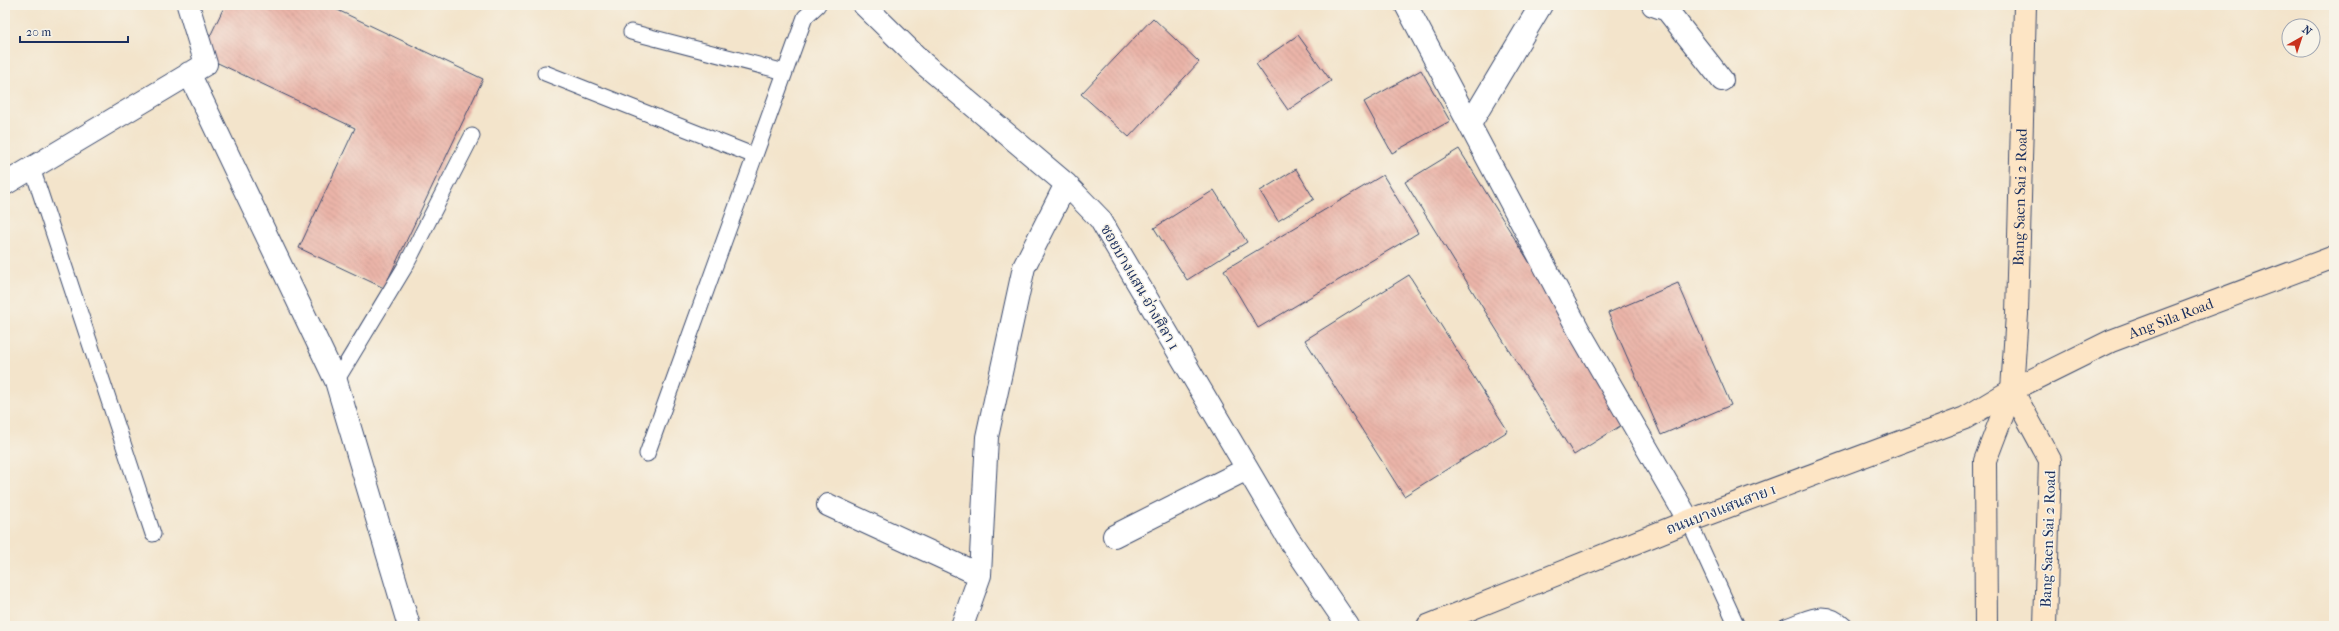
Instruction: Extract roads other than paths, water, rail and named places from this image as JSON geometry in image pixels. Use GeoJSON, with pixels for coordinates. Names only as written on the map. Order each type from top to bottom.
{"type":"FeatureCollection","features":[{"type":"Feature","properties":{"kind":"main road","name":"Bang Saen Sai 2 Road"},"geometry":{"type":"LineString","coordinates":[[1986,626],[1985,461],[2012,390],[2017,314],[2025,5]]}},
{"type":"Feature","properties":{"kind":"main road","name":"Ang Sila Road"},"geometry":{"type":"LineString","coordinates":[[2012,390],[2111,341],[2334,257]]}},
{"type":"Feature","properties":{"kind":"main road","name":"Bang Saen Sai 2 Road"},"geometry":{"type":"LineString","coordinates":[[2012,390],[2050,460],[2045,626]]}},
{"type":"Feature","properties":{"kind":"main road","name":"ถนนบางแสนสาย 1"},"geometry":{"type":"LineString","coordinates":[[1428,626],[1689,521],[1965,418],[2012,390]]}},
{"type":"Feature","properties":{"kind":"street"},"geometry":{"type":"LineString","coordinates":[[5,184],[206,64],[188,5]]}},
{"type":"Feature","properties":{"kind":"street"},"geometry":{"type":"LineString","coordinates":[[1406,5],[1578,329],[1689,521]]}},
{"type":"Feature","properties":{"kind":"street"},"geometry":{"type":"LineString","coordinates":[[1470,124],[1541,5]]}},
{"type":"Feature","properties":{"kind":"street"},"geometry":{"type":"LineString","coordinates":[[1653,5],[1667,10],[1722,80]]}},
{"type":"Feature","properties":{"kind":"street","name":"ซอยบางแสน-อ่างศิลา 1"},"geometry":{"type":"LineString","coordinates":[[873,8],[924,64],[1066,184],[1100,219],[1288,538],[1348,626]]}},
{"type":"Feature","properties":{"kind":"street"},"geometry":{"type":"LineString","coordinates":[[189,74],[336,381],[409,626]]}},
{"type":"Feature","properties":{"kind":"street"},"geometry":{"type":"LineString","coordinates":[[962,626],[980,575],[987,437],[1024,267],[1066,184]]}},
{"type":"Feature","properties":{"kind":"street"},"geometry":{"type":"LineString","coordinates":[[1114,536],[1247,469]]}},
{"type":"Feature","properties":{"kind":"street"},"geometry":{"type":"LineString","coordinates":[[828,505],[980,575]]}},
{"type":"Feature","properties":{"kind":"lane"},"geometry":{"type":"LineString","coordinates":[[647,454],[805,16],[818,5]]}},
{"type":"Feature","properties":{"kind":"lane"},"geometry":{"type":"LineString","coordinates":[[631,32],[785,72]]}},
{"type":"Feature","properties":{"kind":"lane"},"geometry":{"type":"LineString","coordinates":[[545,73],[755,156]]}},
{"type":"Feature","properties":{"kind":"lane"},"geometry":{"type":"LineString","coordinates":[[336,381],[406,265],[472,136]]}},
{"type":"Feature","properties":{"kind":"lane"},"geometry":{"type":"LineString","coordinates":[[32,168],[153,534]]}},
{"type":"Feature","properties":{"kind":"lane"},"geometry":{"type":"LineString","coordinates":[[1689,521],[1737,626]]}},
{"type":"Feature","properties":{"kind":"lane"},"geometry":{"type":"LineString","coordinates":[[1786,626],[1822,614],[1832,615],[1845,626]]}}]}
